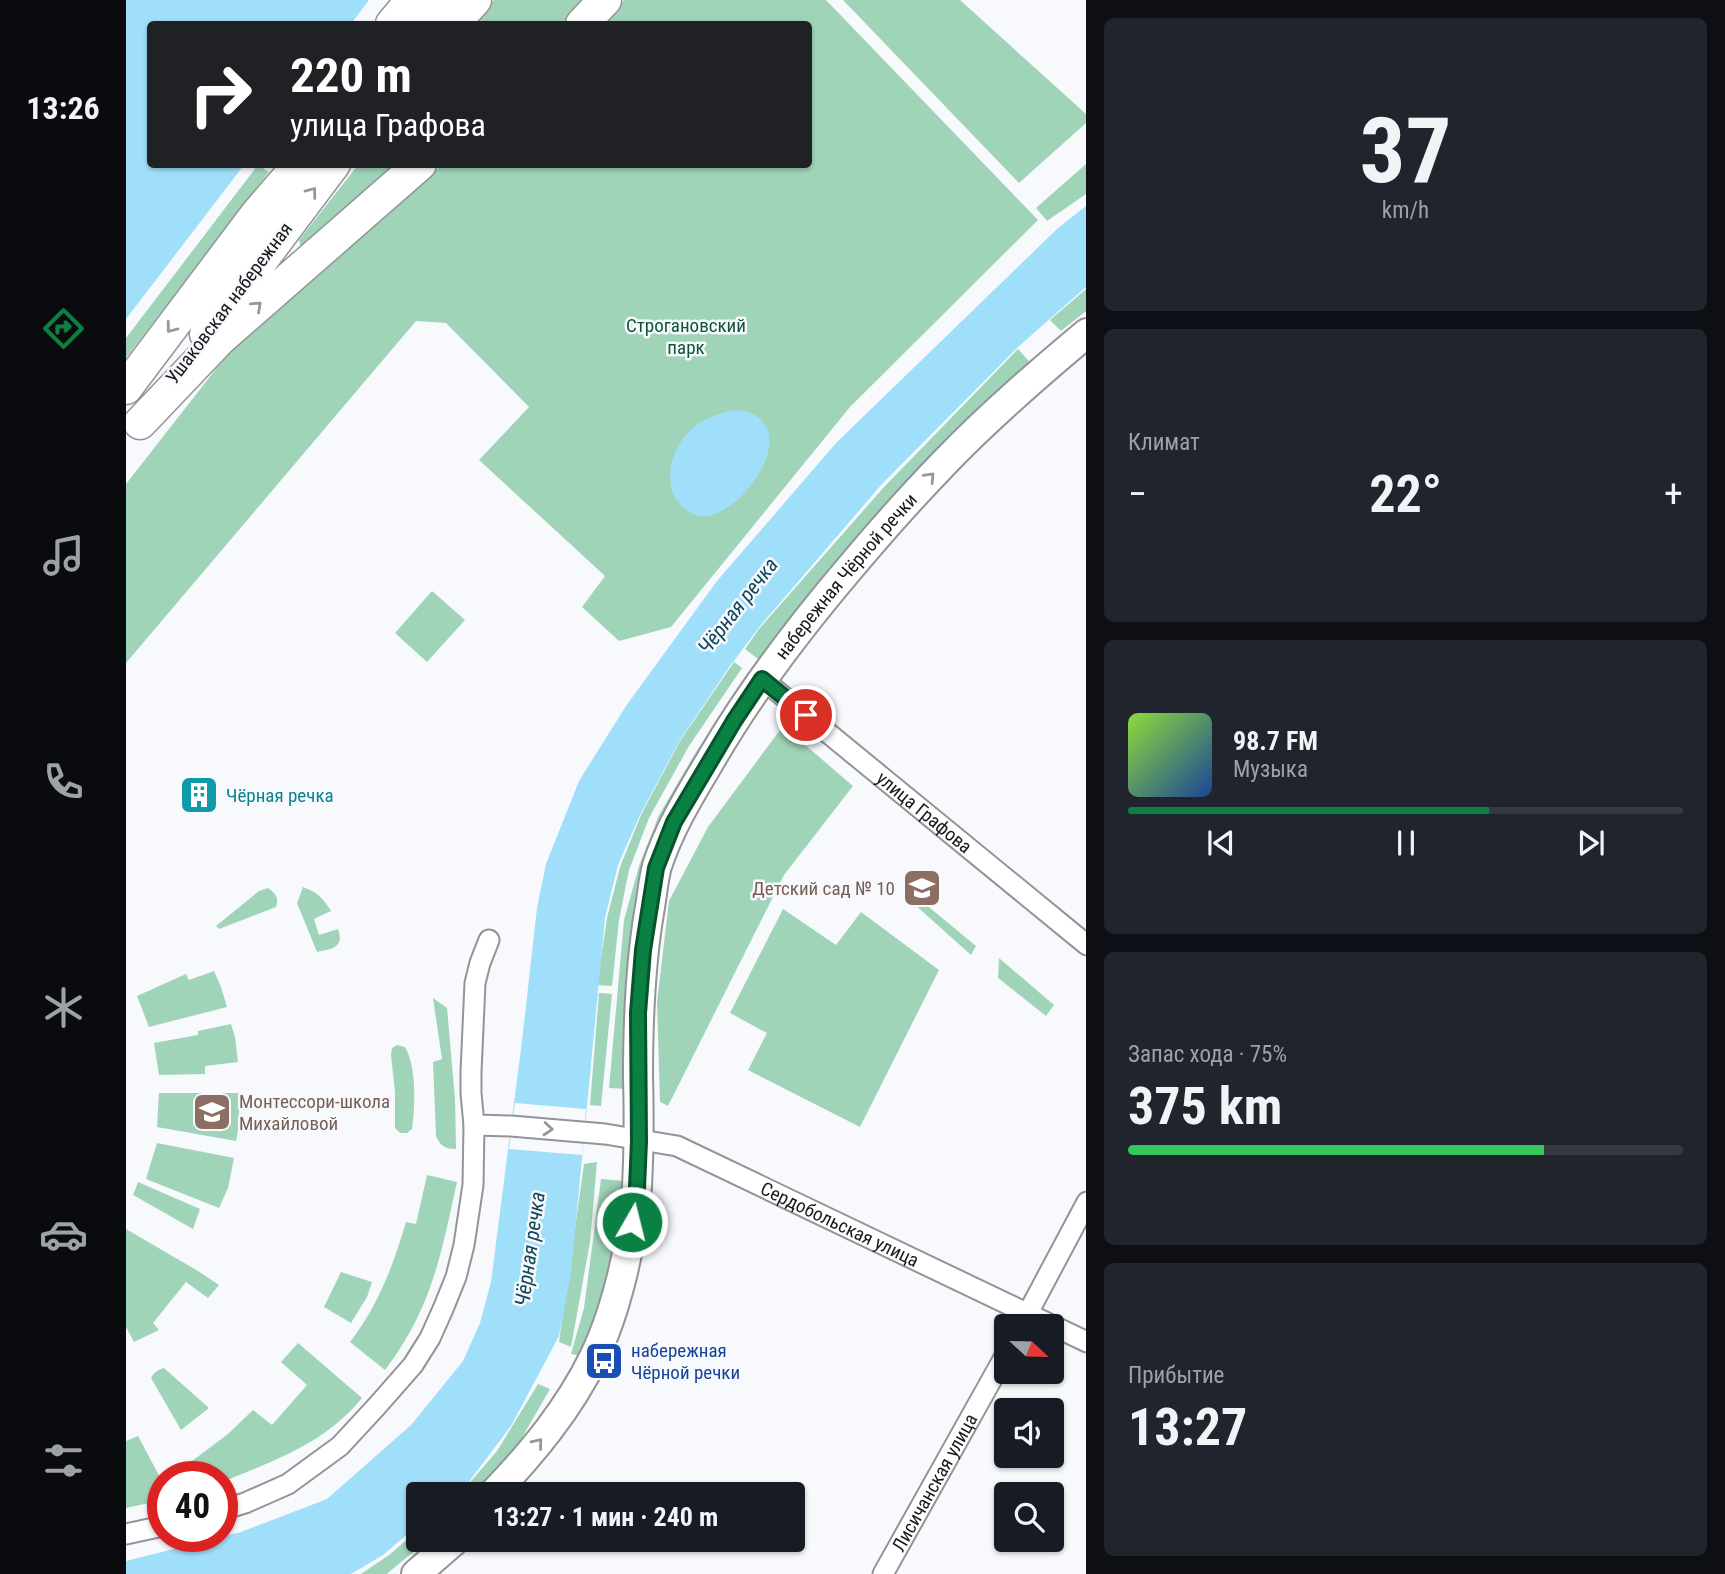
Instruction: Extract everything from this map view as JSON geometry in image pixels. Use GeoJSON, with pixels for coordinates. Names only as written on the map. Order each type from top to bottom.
{"type":"FeatureCollection","features":[{"type":"Feature","properties":{"kind":"main road"},"geometry":{"type":"LineString","coordinates":[[394,21],[412,0]]}},
{"type":"Feature","properties":{"kind":"main road"},"geometry":{"type":"LineString","coordinates":[[424,21],[442,0]]}},
{"type":"Feature","properties":{"kind":"main road"},"geometry":{"type":"LineString","coordinates":[[456,21],[475,0]]}},
{"type":"Feature","properties":{"kind":"main road"},"geometry":{"type":"LineString","coordinates":[[585,21],[605,0]]}},
{"type":"Feature","properties":{"kind":"main road"},"geometry":{"type":"LineString","coordinates":[[256,215],[284,168]]}},
{"type":"Feature","properties":{"kind":"main road","name":"Ушаковская набережная"},"geometry":{"type":"LineString","coordinates":[[126,388],[256,215],[297,168]]}},
{"type":"Feature","properties":{"kind":"main road","name":"Ушаковская набережная"},"geometry":{"type":"LineString","coordinates":[[133,432],[331,168]]}},
{"type":"Feature","properties":{"kind":"main road"},"geometry":{"type":"LineString","coordinates":[[133,432],[220,339],[415,168]]}},
{"type":"Feature","properties":{"kind":"street","name":"набережная Чёрной речки"},"geometry":{"type":"LineString","coordinates":[[505,1482],[549,1430],[594,1357],[606,1328],[624,1262],[637,1188],[638,1013],[643,950],[656,868],[674,822],[762,679],[828,594],[946,460],[1086,332]]}},
{"type":"Feature","properties":{"kind":"street","name":"улица Графова"},"geometry":{"type":"LineString","coordinates":[[762,679],[1086,945]]}},
{"type":"Feature","properties":{"kind":"street"},"geometry":{"type":"LineString","coordinates":[[238,1505],[288,1484],[340,1446],[413,1365],[429,1338],[456,1277],[464,1245],[473,1185],[471,1072],[475,983],[489,940]]}},
{"type":"Feature","properties":{"kind":"street","name":"Сердобольская улица"},"geometry":{"type":"LineString","coordinates":[[474,1125],[584,1132],[679,1147],[1013,1314]]}},
{"type":"Feature","properties":{"kind":"street"},"geometry":{"type":"LineString","coordinates":[[1028,1314],[1086,1202]]}},
{"type":"Feature","properties":{"kind":"street","name":"Сердобольская улица"},"geometry":{"type":"LineString","coordinates":[[1064,1334],[1086,1342]]}},
{"type":"Feature","properties":{"kind":"street","name":"Лисичанская улица"},"geometry":{"type":"LineString","coordinates":[[883,1574],[994,1375]]}},
{"type":"Feature","properties":{"kind":"street"},"geometry":{"type":"LineString","coordinates":[[126,1534],[147,1530]]}},
{"type":"Feature","properties":{"kind":"street"},"geometry":{"type":"LineString","coordinates":[[416,1574],[441,1552]]}},
{"type":"Feature","properties":{"kind":"green space"},"geometry":{"type":"Polygon","coordinates":[[[494,0],[586,0],[564,21],[475,21],[494,0]]]}},
{"type":"Feature","properties":{"kind":"green space","name":"Строгановский парк"},"geometry":{"type":"Polygon","coordinates":[[[624,0],[826,0],[1038,220],[850,407],[671,627],[619,641],[582,607],[605,576],[479,460],[529,407],[446,323],[416,321],[126,663],[126,484],[230,351],[439,168],[812,168],[812,21],[604,21],[624,0]]]}},
{"type":"Feature","properties":{"kind":"green space"},"geometry":{"type":"Polygon","coordinates":[[[843,0],[960,0],[1086,114],[1086,123],[1019,183],[843,0]]]}},
{"type":"Feature","properties":{"kind":"green space"},"geometry":{"type":"Polygon","coordinates":[[[1086,164],[1086,194],[1047,221],[1036,208],[1086,164]]]}},
{"type":"Feature","properties":{"kind":"green space"},"geometry":{"type":"Polygon","coordinates":[[[256,168],[269,172],[126,358],[126,338],[256,168]]]}},
{"type":"Feature","properties":{"kind":"green space"},"geometry":{"type":"Polygon","coordinates":[[[356,168],[395,168],[302,246],[299,240],[356,168]]]}},
{"type":"Feature","properties":{"kind":"green space"},"geometry":{"type":"Polygon","coordinates":[[[1086,289],[1086,311],[1061,331],[1050,320],[1086,289]]]}},
{"type":"Feature","properties":{"kind":"green space"},"geometry":{"type":"Polygon","coordinates":[[[1018,349],[1034,367],[762,662],[745,649],[759,629],[884,487],[1018,349]]]}},
{"type":"Feature","properties":{"kind":"green space"},"geometry":{"type":"Polygon","coordinates":[[[432,591],[465,620],[427,662],[395,633],[432,591]]]}},
{"type":"Feature","properties":{"kind":"green space"},"geometry":{"type":"Polygon","coordinates":[[[734,662],[742,668],[689,746],[649,818],[629,870],[619,920],[612,986],[597,985],[607,918],[620,867],[641,815],[680,741],[734,662]]]}},
{"type":"Feature","properties":{"kind":"green space"},"geometry":{"type":"Polygon","coordinates":[[[714,724],[718,727],[666,819],[627,1089],[609,1088],[624,920],[639,866],[659,815],[714,724]]]}},
{"type":"Feature","properties":{"kind":"green space"},"geometry":{"type":"Polygon","coordinates":[[[783,726],[853,786],[784,875],[668,1106],[660,1102],[657,1002],[669,901],[708,827],[783,726]]]}},
{"type":"Feature","properties":{"kind":"green space"},"geometry":{"type":"Polygon","coordinates":[[[303,887],[319,896],[331,911],[314,919],[319,935],[338,929],[340,940],[332,948],[317,952],[297,903],[303,887]]]}},
{"type":"Feature","properties":{"kind":"green space"},"geometry":{"type":"Polygon","coordinates":[[[268,888],[276,896],[276,907],[219,929],[216,926],[259,891],[268,888]]]}},
{"type":"Feature","properties":{"kind":"green space"},"geometry":{"type":"Polygon","coordinates":[[[918,898],[976,946],[971,955],[913,903],[918,898]]]}},
{"type":"Feature","properties":{"kind":"green space"},"geometry":{"type":"Polygon","coordinates":[[[783,909],[836,945],[861,912],[939,970],[860,1127],[748,1070],[767,1033],[730,1013],[783,909]]]}},
{"type":"Feature","properties":{"kind":"green space"},"geometry":{"type":"Polygon","coordinates":[[[999,958],[1054,1005],[1046,1016],[998,978],[999,958]]]}},
{"type":"Feature","properties":{"kind":"green space"},"geometry":{"type":"Polygon","coordinates":[[[214,971],[227,1007],[149,1027],[137,996],[186,974],[189,980],[214,971]]]}},
{"type":"Feature","properties":{"kind":"green space"},"geometry":{"type":"Polygon","coordinates":[[[599,993],[612,994],[601,1106],[590,1105],[599,993]]]}},
{"type":"Feature","properties":{"kind":"green space"},"geometry":{"type":"Polygon","coordinates":[[[433,998],[447,1008],[455,1099],[456,1149],[443,1146],[436,1136],[433,1062],[442,1059],[433,998]]]}},
{"type":"Feature","properties":{"kind":"green space"},"geometry":{"type":"Polygon","coordinates":[[[231,1024],[238,1062],[205,1066],[205,1074],[159,1075],[154,1043],[198,1035],[198,1031],[231,1024]]]}},
{"type":"Feature","properties":{"kind":"green space"},"geometry":{"type":"Polygon","coordinates":[[[397,1045],[405,1047],[412,1065],[413,1120],[412,1129],[407,1133],[400,1133],[395,1128],[391,1055],[392,1048],[397,1045]]]}},
{"type":"Feature","properties":{"kind":"green space"},"geometry":{"type":"Polygon","coordinates":[[[159,1093],[239,1093],[236,1141],[157,1127],[159,1093]]]}},
{"type":"Feature","properties":{"kind":"green space"},"geometry":{"type":"Polygon","coordinates":[[[157,1143],[234,1158],[228,1188],[219,1208],[146,1179],[157,1143]]]}},
{"type":"Feature","properties":{"kind":"green space"},"geometry":{"type":"Polygon","coordinates":[[[597,1162],[590,1242],[571,1347],[559,1342],[584,1164],[597,1162]]]}},
{"type":"Feature","properties":{"kind":"green space"},"geometry":{"type":"Polygon","coordinates":[[[427,1175],[457,1182],[433,1280],[414,1325],[385,1370],[350,1342],[384,1285],[406,1222],[416,1224],[427,1175]]]}},
{"type":"Feature","properties":{"kind":"green space"},"geometry":{"type":"Polygon","coordinates":[[[601,1179],[625,1181],[622,1224],[588,1357],[571,1354],[584,1308],[601,1179]]]}},
{"type":"Feature","properties":{"kind":"green space"},"geometry":{"type":"Polygon","coordinates":[[[138,1182],[200,1209],[193,1229],[133,1195],[138,1182]]]}},
{"type":"Feature","properties":{"kind":"green space"},"geometry":{"type":"Polygon","coordinates":[[[126,1229],[219,1285],[208,1298],[186,1282],[153,1323],[159,1330],[134,1342],[126,1327],[126,1229]]]}},
{"type":"Feature","properties":{"kind":"green space"},"geometry":{"type":"Polygon","coordinates":[[[341,1272],[372,1282],[367,1297],[351,1323],[324,1307],[341,1272]]]}},
{"type":"Feature","properties":{"kind":"green space"},"geometry":{"type":"Polygon","coordinates":[[[298,1343],[362,1398],[316,1439],[238,1476],[238,1461],[192,1461],[228,1434],[253,1410],[272,1425],[307,1385],[281,1362],[298,1343]]]}},
{"type":"Feature","properties":{"kind":"green space"},"geometry":{"type":"Polygon","coordinates":[[[164,1368],[209,1408],[181,1430],[151,1378],[164,1368]]]}},
{"type":"Feature","properties":{"kind":"green space"},"geometry":{"type":"Polygon","coordinates":[[[538,1384],[550,1389],[512,1455],[488,1482],[470,1482],[497,1451],[538,1384]]]}},
{"type":"Feature","properties":{"kind":"green space"},"geometry":{"type":"Polygon","coordinates":[[[138,1436],[151,1461],[147,1461],[147,1503],[126,1508],[126,1441],[138,1436]]]}},
{"type":"Feature","properties":{"kind":"green space"},"geometry":{"type":"Polygon","coordinates":[[[406,1540],[406,1552],[414,1552],[387,1574],[361,1574],[406,1540]]]}},
{"type":"Feature","properties":{"kind":"water"},"geometry":{"type":"Polygon","coordinates":[[[126,0],[369,0],[353,21],[147,21],[147,168],[242,168],[126,319],[126,0]]]}},
{"type":"Feature","properties":{"kind":"water"},"geometry":{"type":"Polygon","coordinates":[[[1086,206],[1086,287],[1018,347],[882,484],[761,625],[680,740],[640,815],[618,865],[605,918],[571,1273],[559,1336],[511,1426],[469,1482],[406,1482],[406,1535],[383,1555],[351,1574],[126,1574],[126,1561],[162,1552],[238,1552],[238,1533],[327,1499],[411,1425],[463,1361],[480,1323],[491,1282],[537,908],[546,864],[579,781],[626,706],[717,581],[837,442],[1058,228],[1086,206]]]}},
{"type":"Feature","properties":{"kind":"water"},"geometry":{"type":"Polygon","coordinates":[[[734,410],[750,413],[765,424],[769,440],[766,458],[757,477],[727,508],[711,515],[696,515],[685,509],[672,490],[670,479],[674,455],[687,434],[702,421],[734,410]]]}},
{"type":"Feature","properties":{"kind":"pier"},"geometry":{"type":"Polygon","coordinates":[[[515,1103],[586,1109],[582,1155],[509,1149],[515,1103]]]}},
{"type":"Feature","properties":{"kind":"place","name":"Чёрная речка"},"geometry":{"type":"Point","coordinates":[199,795]}},
{"type":"Feature","properties":{"kind":"place","name":"Детский сад № 10"},"geometry":{"type":"Point","coordinates":[922,888]}},
{"type":"Feature","properties":{"kind":"place","name":"Монтессори-школа Михайловой"},"geometry":{"type":"Point","coordinates":[212,1112]}},
{"type":"Feature","properties":{"kind":"place","name":"набережная Чёрной речки"},"geometry":{"type":"Point","coordinates":[604,1361]}},
{"type":"Feature","properties":{"kind":"route"},"geometry":{"type":"LineString","coordinates":[[632,1222],[639,1141],[638,1013],[643,950],[656,868],[674,822],[762,679],[806,715]]}}]}
